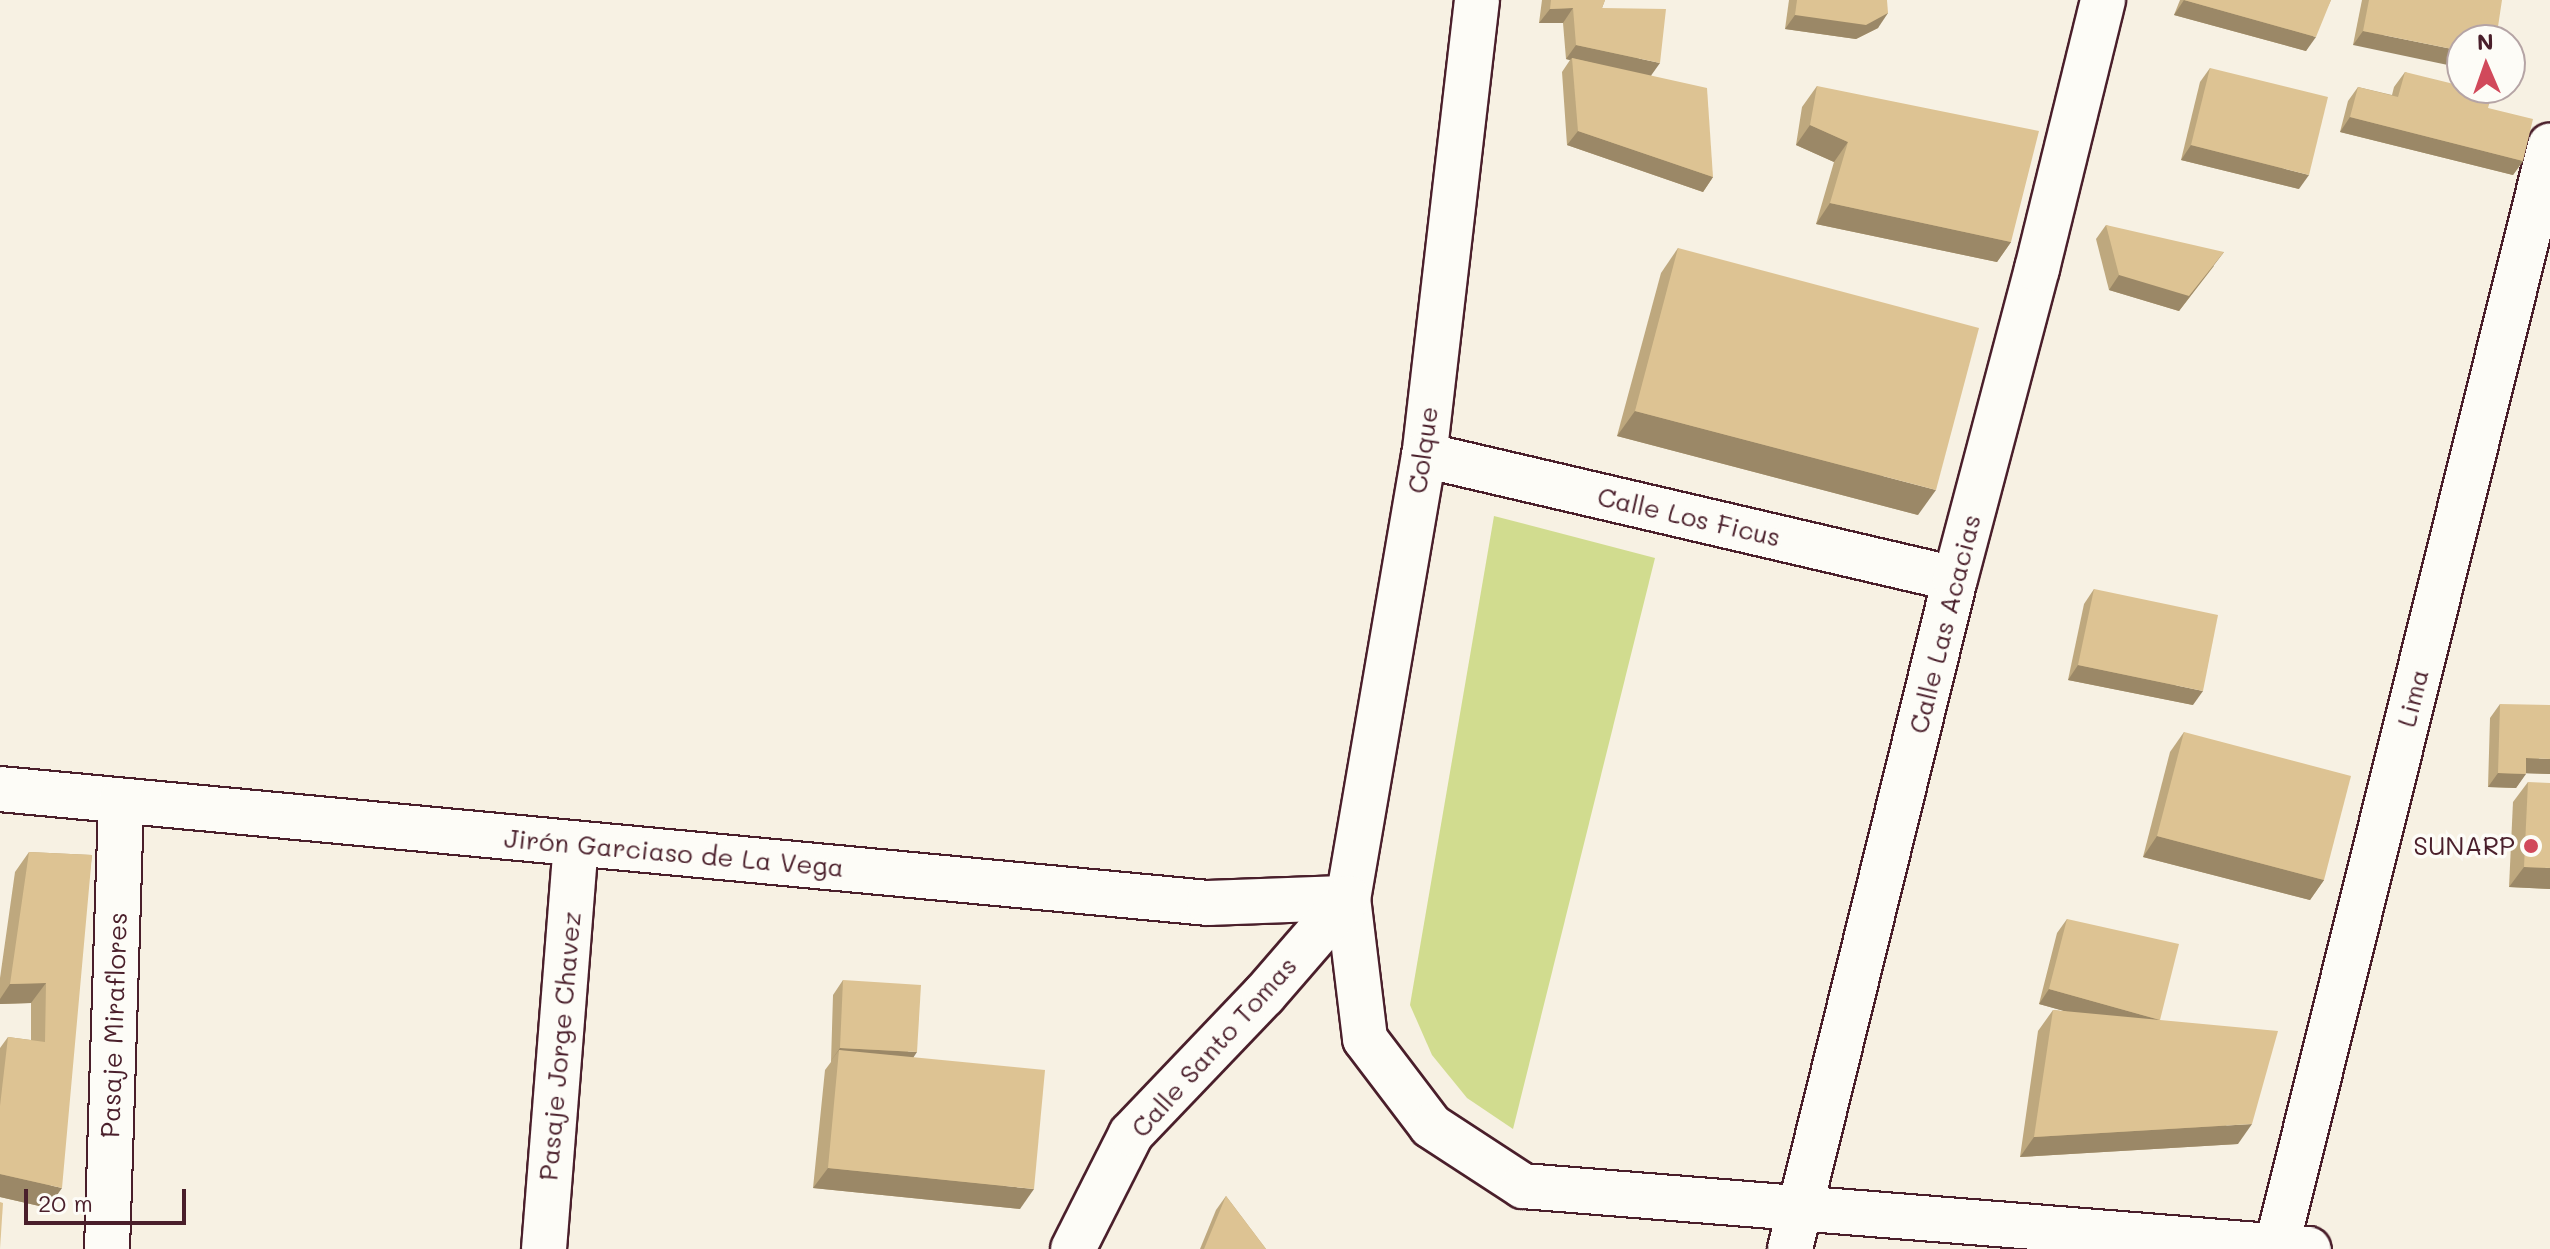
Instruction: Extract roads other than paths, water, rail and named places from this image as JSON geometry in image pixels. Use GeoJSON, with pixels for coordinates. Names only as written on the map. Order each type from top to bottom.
{"type":"FeatureCollection","features":[{"type":"Feature","properties":{"kind":"street","name":"Colque"},"geometry":{"type":"LineString","coordinates":[[1348,898],[1424,455],[1477,0]]}},
{"type":"Feature","properties":{"kind":"street","name":"Calle Las Acacias"},"geometry":{"type":"LineString","coordinates":[[1795,1229],[1955,579],[2037,269],[2103,0]]}},
{"type":"Feature","properties":{"kind":"street","name":"Lima"},"geometry":{"type":"LineString","coordinates":[[2287,1248],[2550,146]]}},
{"type":"Feature","properties":{"kind":"street","name":"Calle Los Ficus"},"geometry":{"type":"LineString","coordinates":[[1424,455],[1955,579]]}},
{"type":"Feature","properties":{"kind":"street","name":"Jirón Garciaso de La Vega"},"geometry":{"type":"LineString","coordinates":[[0,789],[1209,903],[1348,898]]}},
{"type":"Feature","properties":{"kind":"street","name":"Pasaje Miraflores"},"geometry":{"type":"LineString","coordinates":[[107,1249],[121,801]]}},
{"type":"Feature","properties":{"kind":"street","name":"Pasaje Jorge Chavez"},"geometry":{"type":"LineString","coordinates":[[544,1249],[576,844]]}},
{"type":"Feature","properties":{"kind":"street"},"geometry":{"type":"LineString","coordinates":[[1348,898],[1365,1039],[1431,1126],[1523,1186],[1795,1229],[2287,1248]]}},
{"type":"Feature","properties":{"kind":"street","name":"Calle Santo Tomas"},"geometry":{"type":"LineString","coordinates":[[1073,1249],[1131,1134],[1264,995],[1348,898]]}},
{"type":"Feature","properties":{"kind":"place","name":"SUNARP"},"geometry":{"type":"Point","coordinates":[2531,846]}}]}
